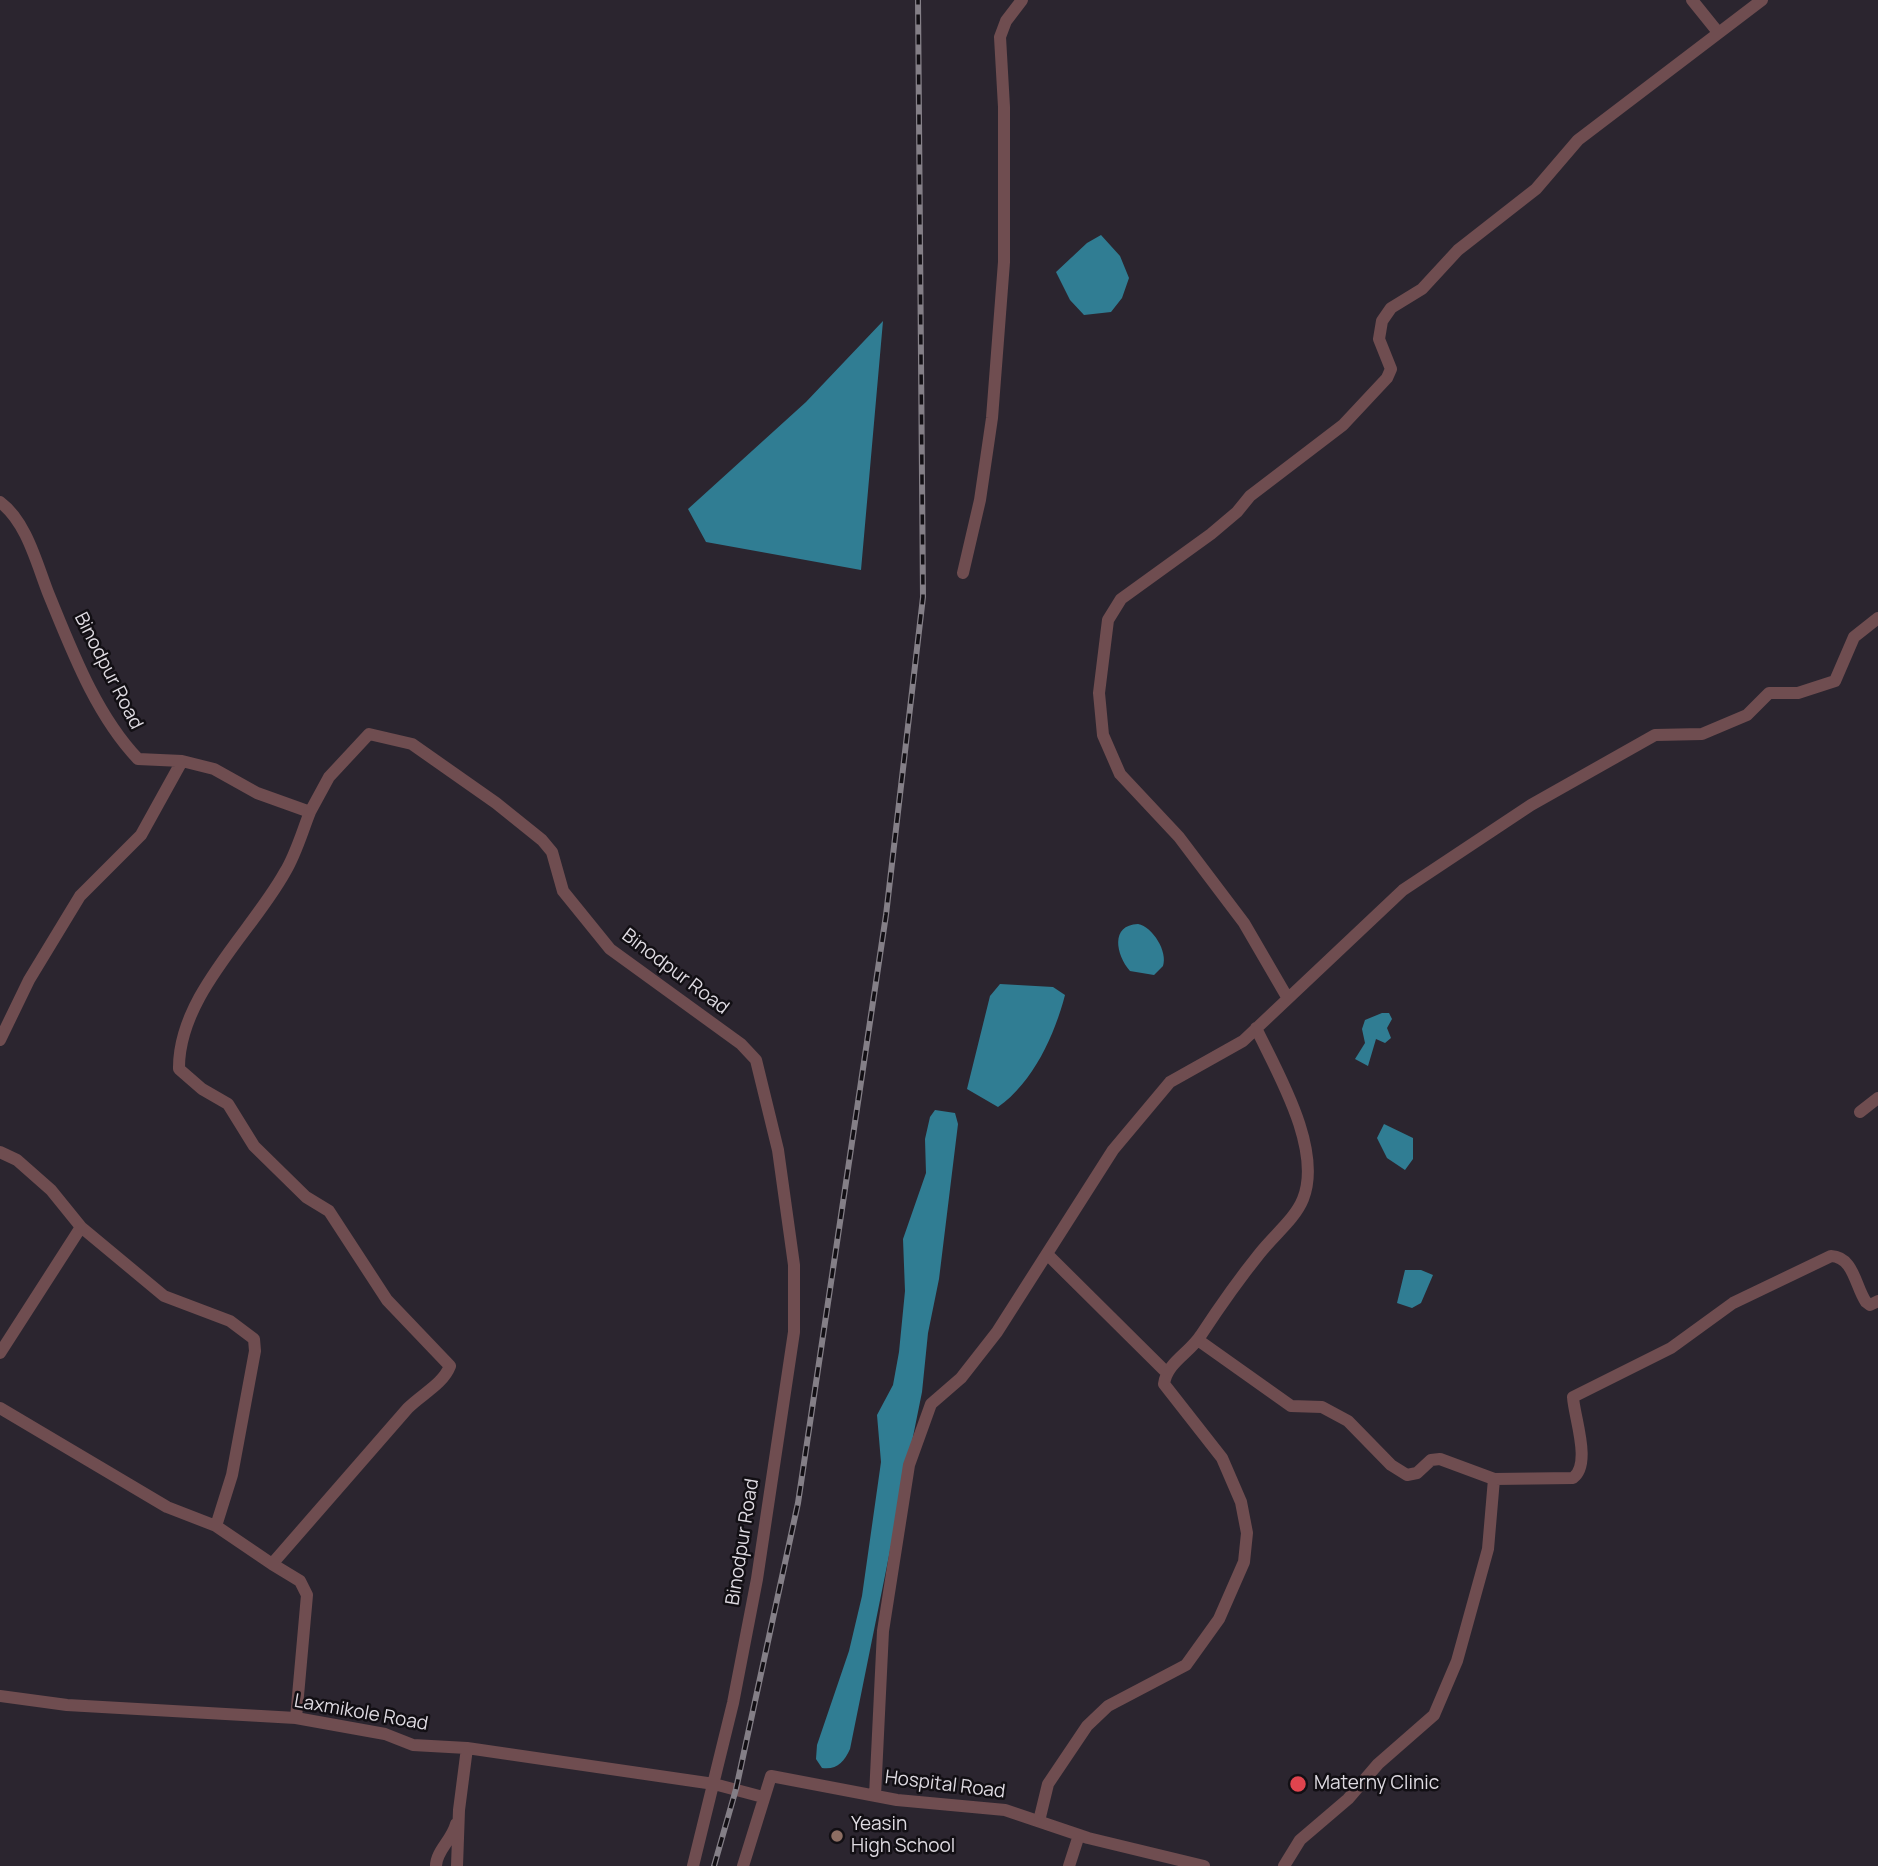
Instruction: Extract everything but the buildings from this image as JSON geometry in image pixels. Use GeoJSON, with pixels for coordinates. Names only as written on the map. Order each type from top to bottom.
{"type":"FeatureCollection","features":[{"type":"Feature","properties":{"kind":"street"},"geometry":{"type":"LineString","coordinates":[[963,573],[980,500],[992,418],[1004,262],[1005,169],[1000,37],[1006,21],[1022,0]]}},
{"type":"Feature","properties":{"kind":"street"},"geometry":{"type":"LineString","coordinates":[[1692,0],[1717,31]]}},
{"type":"Feature","properties":{"kind":"street"},"geometry":{"type":"LineString","coordinates":[[1287,997],[1244,923],[1179,838],[1120,774],[1103,735],[1099,693],[1108,620],[1121,599],[1211,534],[1237,512],[1250,496],[1343,425],[1387,378],[1391,369],[1379,340],[1382,321],[1391,308],[1422,289],[1458,250],[1536,189],[1578,140],[1661,79],[1717,31],[1762,0]]}},
{"type":"Feature","properties":{"kind":"street","name":"Binodpur Road"},"geometry":{"type":"LineString","coordinates":[[0,502],[11,510],[29,545],[64,631],[119,740],[138,759],[182,761],[214,769],[257,793],[310,812],[329,777],[369,734],[412,744],[496,803],[542,840],[552,852],[563,891],[610,949],[741,1044],[756,1060],[778,1150],[794,1265],[794,1332],[757,1579],[714,1784]]}},
{"type":"Feature","properties":{"kind":"street"},"geometry":{"type":"LineString","coordinates":[[875,1796],[883,1632],[909,1465],[931,1404],[961,1378],[983,1350],[1022,1297],[1113,1150],[1170,1082],[1243,1041],[1403,890],[1531,805],[1655,735],[1702,734],[1747,715],[1769,693],[1798,693],[1835,681],[1854,636],[1878,618]]}},
{"type":"Feature","properties":{"kind":"street"},"geometry":{"type":"LineString","coordinates":[[0,1040],[29,980],[80,896],[141,835],[182,761]]}},
{"type":"Feature","properties":{"kind":"street"},"geometry":{"type":"LineString","coordinates":[[272,1564],[408,1408],[427,1390],[445,1379],[450,1366],[387,1300],[329,1210],[306,1197],[254,1146],[228,1104],[202,1089],[179,1069],[179,1050],[187,1023],[201,996],[286,872],[310,812]]}},
{"type":"Feature","properties":{"kind":"street"},"geometry":{"type":"LineString","coordinates":[[1039,1821],[1048,1784],[1087,1726],[1108,1706],[1186,1665],[1219,1619],[1244,1562],[1247,1533],[1241,1502],[1222,1458],[1169,1394],[1164,1384],[1166,1372],[1198,1340],[1232,1288],[1297,1211],[1307,1185],[1307,1162],[1297,1115],[1256,1028]]}},
{"type":"Feature","properties":{"kind":"street"},"geometry":{"type":"LineString","coordinates":[[1860,1112],[1878,1098]]}},
{"type":"Feature","properties":{"kind":"street"},"geometry":{"type":"LineString","coordinates":[[0,1152],[16,1160],[51,1190],[81,1227],[164,1297],[230,1321],[254,1339],[255,1351],[232,1475],[216,1526]]}},
{"type":"Feature","properties":{"kind":"street"},"geometry":{"type":"LineString","coordinates":[[0,1353],[81,1227]]}},
{"type":"Feature","properties":{"kind":"street"},"geometry":{"type":"LineString","coordinates":[[1048,1255],[1166,1372]]}},
{"type":"Feature","properties":{"kind":"street"},"geometry":{"type":"LineString","coordinates":[[1198,1340],[1291,1406],[1322,1407],[1348,1421],[1391,1465],[1407,1475],[1417,1473],[1430,1460],[1440,1459],[1494,1479],[1573,1478],[1578,1474],[1582,1461],[1573,1397],[1671,1348],[1733,1303],[1831,1256],[1841,1256],[1848,1262],[1866,1303],[1870,1305],[1878,1301]]}},
{"type":"Feature","properties":{"kind":"street"},"geometry":{"type":"LineString","coordinates":[[0,1408],[167,1507],[216,1526],[300,1581],[307,1595],[296,1718]]}},
{"type":"Feature","properties":{"kind":"street"},"geometry":{"type":"LineString","coordinates":[[1284,1866],[1300,1840],[1348,1799],[1378,1764],[1434,1715],[1457,1661],[1488,1549],[1494,1479]]}},
{"type":"Feature","properties":{"kind":"street","name":"Laxmikole Road"},"geometry":{"type":"LineString","coordinates":[[0,1696],[67,1705],[296,1718],[385,1734],[413,1745],[467,1748],[714,1784],[763,1797]]}},
{"type":"Feature","properties":{"kind":"street"},"geometry":{"type":"LineString","coordinates":[[457,1866],[459,1810],[467,1748]]}},
{"type":"Feature","properties":{"kind":"street","name":"Hospital Road"},"geometry":{"type":"LineString","coordinates":[[763,1797],[771,1776],[875,1796],[1005,1810],[1079,1835],[1204,1866]]}},
{"type":"Feature","properties":{"kind":"street"},"geometry":{"type":"LineString","coordinates":[[693,1866],[714,1784]]}},
{"type":"Feature","properties":{"kind":"street"},"geometry":{"type":"LineString","coordinates":[[743,1866],[763,1797]]}},
{"type":"Feature","properties":{"kind":"street"},"geometry":{"type":"LineString","coordinates":[[436,1866],[437,1855],[453,1835],[459,1810]]}},
{"type":"Feature","properties":{"kind":"street"},"geometry":{"type":"LineString","coordinates":[[1069,1866],[1079,1835]]}},
{"type":"Feature","properties":{"kind":"water"},"geometry":{"type":"Polygon","coordinates":[[[1101,235],[1120,256],[1129,278],[1122,298],[1111,312],[1084,315],[1070,300],[1056,272],[1087,243],[1101,235]]]}},
{"type":"Feature","properties":{"kind":"water"},"geometry":{"type":"Polygon","coordinates":[[[883,321],[861,570],[706,542],[688,509],[806,402],[883,321]]]}},
{"type":"Feature","properties":{"kind":"water"},"geometry":{"type":"Polygon","coordinates":[[[1138,924],[1154,935],[1161,947],[1163,966],[1154,975],[1130,971],[1121,957],[1119,935],[1129,926],[1138,924]]]}},
{"type":"Feature","properties":{"kind":"water"},"geometry":{"type":"Polygon","coordinates":[[[1000,984],[1053,987],[1065,995],[1041,1057],[1022,1085],[998,1107],[967,1089],[990,996],[1000,984]]]}},
{"type":"Feature","properties":{"kind":"water"},"geometry":{"type":"Polygon","coordinates":[[[1389,1013],[1392,1019],[1387,1028],[1391,1038],[1385,1043],[1376,1039],[1368,1066],[1355,1059],[1365,1043],[1362,1029],[1365,1020],[1389,1013]]]}},
{"type":"Feature","properties":{"kind":"water"},"geometry":{"type":"Polygon","coordinates":[[[935,1110],[955,1113],[958,1124],[922,1392],[850,1749],[839,1764],[832,1768],[822,1768],[816,1759],[817,1745],[849,1651],[862,1596],[881,1462],[877,1415],[893,1385],[899,1352],[905,1291],[903,1239],[926,1173],[925,1139],[930,1117],[935,1110]]]}},
{"type":"Feature","properties":{"kind":"water"},"geometry":{"type":"Polygon","coordinates":[[[1384,1124],[1413,1138],[1413,1159],[1405,1170],[1387,1158],[1377,1138],[1384,1124]]]}},
{"type":"Feature","properties":{"kind":"water"},"geometry":{"type":"Polygon","coordinates":[[[1405,1270],[1421,1270],[1433,1275],[1421,1303],[1412,1308],[1397,1303],[1405,1270]]]}},
{"type":"Feature","properties":{"kind":"railway"},"geometry":{"type":"LineString","coordinates":[[714,1866],[736,1789],[798,1503],[886,915],[923,597],[918,0]]}},
{"type":"Feature","properties":{"kind":"place","name":"Materny Clinic"},"geometry":{"type":"Point","coordinates":[1298,1784]}},
{"type":"Feature","properties":{"kind":"place","name":"Yeasin High School"},"geometry":{"type":"Point","coordinates":[837,1836]}}]}
